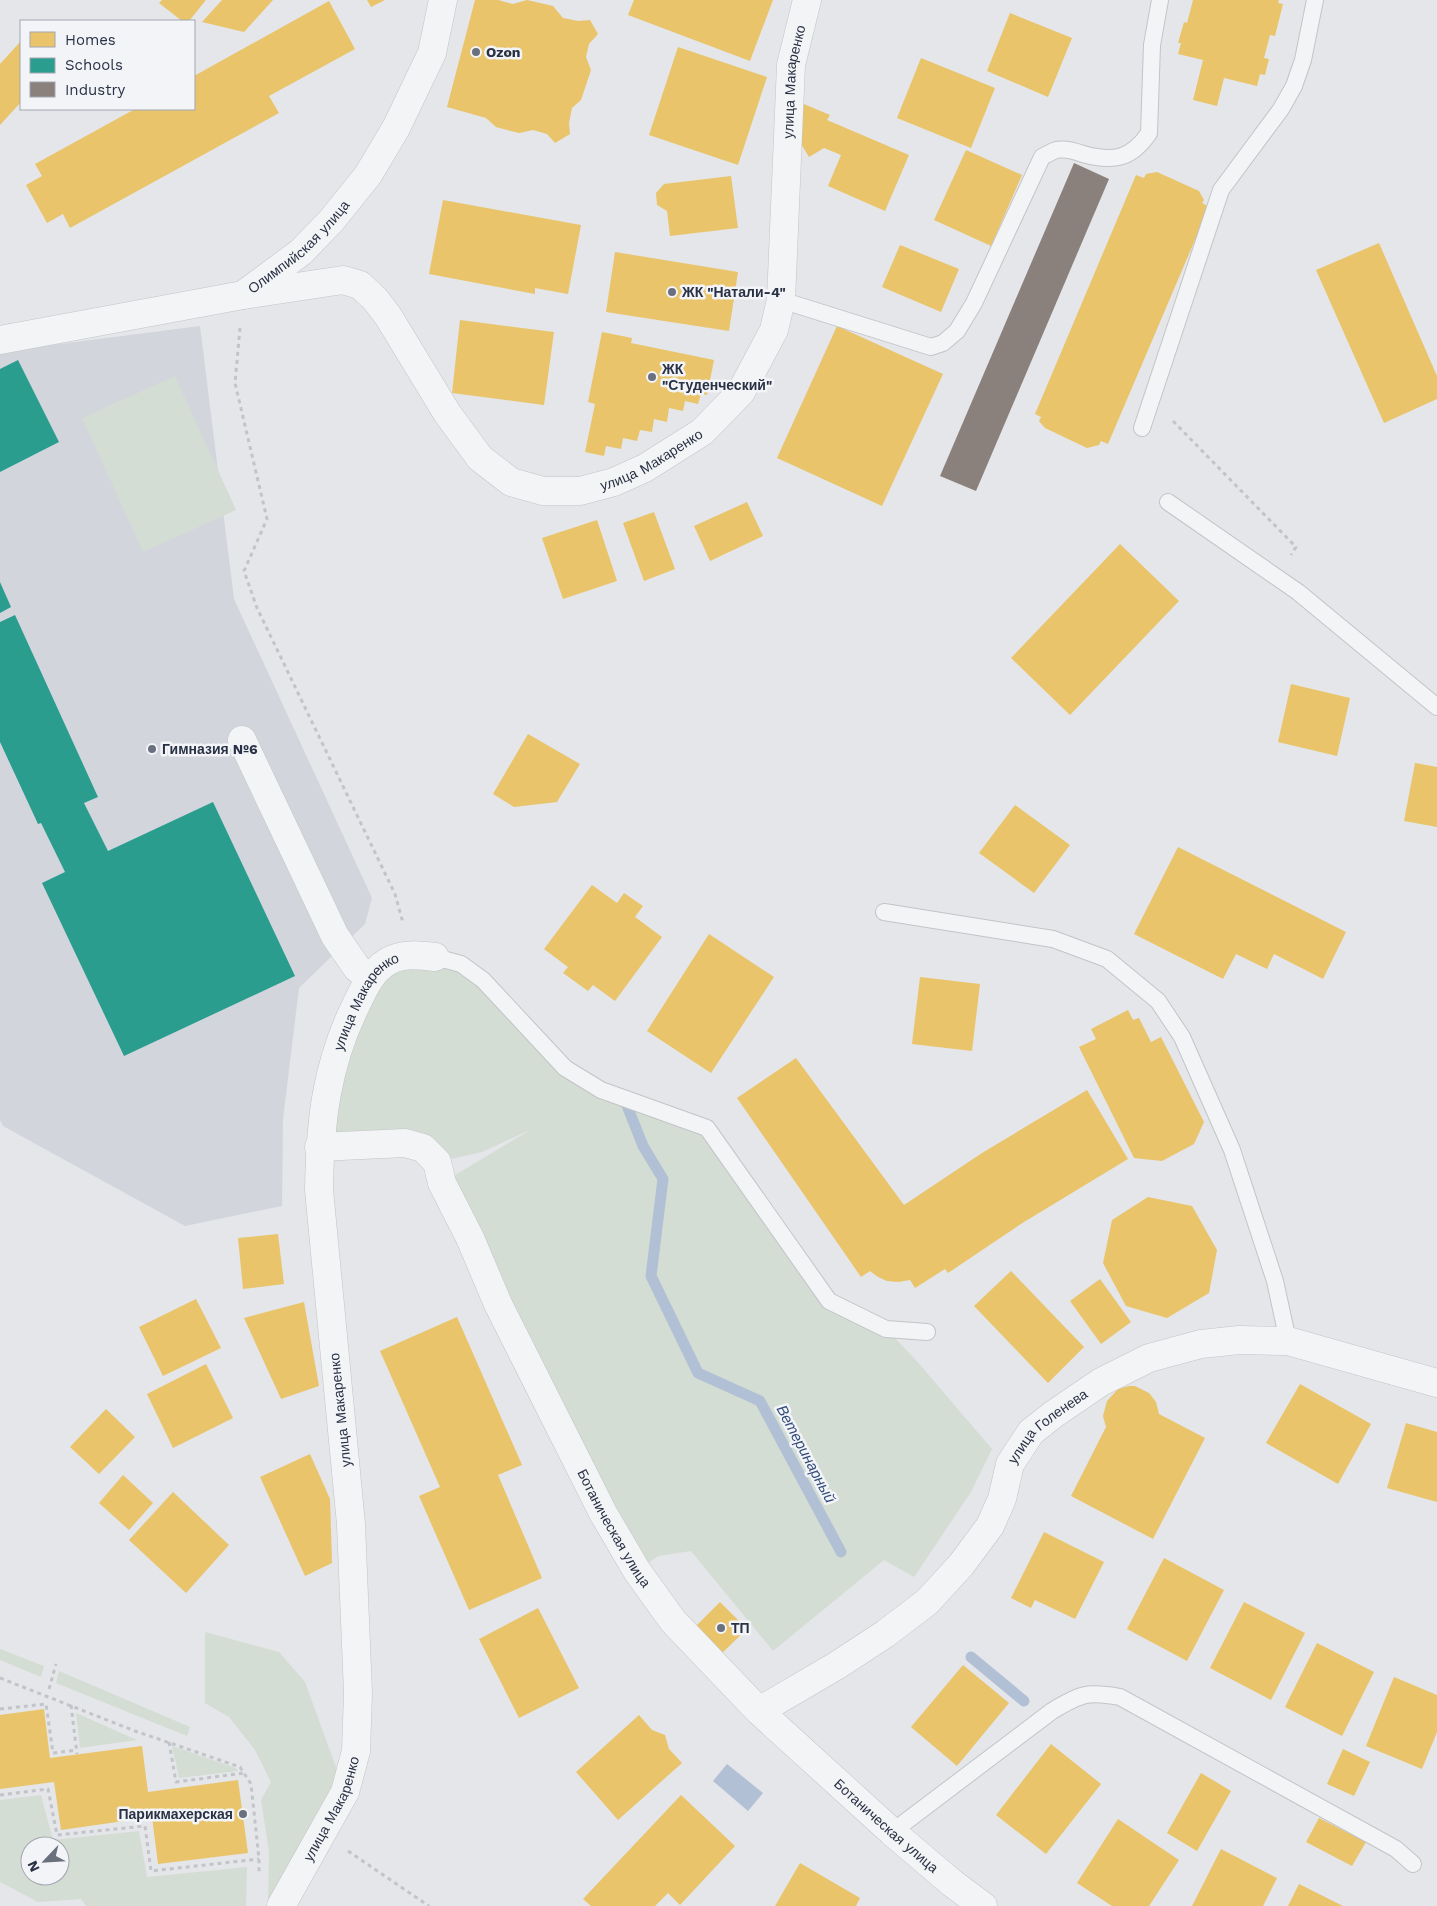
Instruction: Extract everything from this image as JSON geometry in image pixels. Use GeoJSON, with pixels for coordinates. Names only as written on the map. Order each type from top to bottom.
{"type":"FeatureCollection","features":[{"type":"Feature","properties":{"kind":"street","name":"Олимпийская улица"},"geometry":{"type":"LineString","coordinates":[[0,340],[243,295],[301,252],[331,221],[368,175],[396,128],[432,53],[443,0]]}},
{"type":"Feature","properties":{"kind":"street","name":"улица Макаренко"},"geometry":{"type":"LineString","coordinates":[[243,295],[343,280],[360,285],[375,299],[388,316],[447,413],[480,458],[511,482],[544,491],[580,490],[614,482],[645,468],[702,432],[740,392],[774,330],[782,300],[790,65],[807,0]]}},
{"type":"Feature","properties":{"kind":"street"},"geometry":{"type":"LineString","coordinates":[[242,740],[335,936],[357,968],[369,978]]}},
{"type":"Feature","properties":{"kind":"street","name":"улица Макаренко"},"geometry":{"type":"LineString","coordinates":[[281,1906],[345,1792],[356,1751],[358,1693],[352,1524],[318,1190],[319,1146],[328,1082],[349,1020],[369,978],[388,961],[423,956]]}},
{"type":"Feature","properties":{"kind":"street","name":"Ботаническая улица"},"geometry":{"type":"LineString","coordinates":[[319,1146],[405,1143],[423,1148],[437,1162],[442,1182],[470,1238],[498,1304],[603,1513],[637,1571],[673,1621],[759,1712],[892,1832],[952,1883],[983,1906]]}},
{"type":"Feature","properties":{"kind":"street","name":"улица Голенева"},"geometry":{"type":"LineString","coordinates":[[759,1712],[885,1634],[927,1602],[961,1565],[990,1526],[1002,1500],[1010,1464],[1031,1432],[1101,1382],[1149,1358],[1202,1344],[1239,1340],[1288,1341],[1437,1383]]}},
{"type":"Feature","properties":{"kind":"lane"},"geometry":{"type":"LineString","coordinates":[[782,300],[931,347],[943,343],[958,331],[974,303],[1042,157],[1056,150],[1069,150],[1100,158],[1116,158],[1128,153],[1141,144],[1148,133],[1152,46],[1160,0]]}},
{"type":"Feature","properties":{"kind":"lane"},"geometry":{"type":"LineString","coordinates":[[1142,428],[1221,190],[1281,109],[1294,86],[1303,60],[1315,0]]}},
{"type":"Feature","properties":{"kind":"lane"},"geometry":{"type":"LineString","coordinates":[[1168,502],[1298,592],[1437,707]]}},
{"type":"Feature","properties":{"kind":"lane"},"geometry":{"type":"LineString","coordinates":[[884,912],[1054,939],[1107,959],[1158,1000],[1182,1037],[1232,1150],[1275,1280],[1288,1341]]}},
{"type":"Feature","properties":{"kind":"lane"},"geometry":{"type":"LineString","coordinates":[[423,956],[461,964],[484,980],[565,1068],[601,1090],[707,1128],[829,1301],[886,1329],[927,1332]]}},
{"type":"Feature","properties":{"kind":"lane"},"geometry":{"type":"LineString","coordinates":[[892,1832],[1052,1711],[1071,1699],[1085,1694],[1100,1694],[1120,1697],[1396,1849],[1413,1864]]}},
{"type":"Feature","properties":{"kind":"path"},"geometry":{"type":"LineString","coordinates":[[243,295],[235,383],[267,519],[244,571],[257,608],[423,956]]}},
{"type":"Feature","properties":{"kind":"path"},"geometry":{"type":"LineString","coordinates":[[1152,400],[1296,546]]}},
{"type":"Feature","properties":{"kind":"path"},"geometry":{"type":"LineString","coordinates":[[49,1689],[56,1664]]}},
{"type":"Feature","properties":{"kind":"path"},"geometry":{"type":"LineString","coordinates":[[0,1678],[135,1730],[240,1767],[251,1784],[259,1859],[259,1878]]}},
{"type":"Feature","properties":{"kind":"path"},"geometry":{"type":"LineString","coordinates":[[0,1709],[46,1704],[53,1753],[77,1750]]}},
{"type":"Feature","properties":{"kind":"path"},"geometry":{"type":"LineString","coordinates":[[71,1705],[77,1754]]}},
{"type":"Feature","properties":{"kind":"path"},"geometry":{"type":"LineString","coordinates":[[169,1742],[176,1782],[244,1773]]}},
{"type":"Feature","properties":{"kind":"path"},"geometry":{"type":"LineString","coordinates":[[0,1795],[48,1789],[57,1835],[145,1826],[151,1871],[259,1859]]}},
{"type":"Feature","properties":{"kind":"path"},"geometry":{"type":"LineString","coordinates":[[346,1850],[429,1906]]}},
{"type":"Feature","properties":{"kind":"shaded area","name":"Гимназия №6"},"geometry":{"type":"Polygon","coordinates":[[[200,326],[234,599],[372,898],[365,924],[299,988],[283,1119],[282,1206],[185,1226],[3,1126],[0,1120],[0,354],[13,350],[200,326]]]}},
{"type":"Feature","properties":{"kind":"shaded area"},"geometry":{"type":"Polygon","coordinates":[[[175,376],[236,510],[143,552],[82,418],[175,376]]]}},
{"type":"Feature","properties":{"kind":"shaded area"},"geometry":{"type":"Polygon","coordinates":[[[388,961],[461,964],[565,1068],[707,1128],[829,1301],[886,1329],[915,1359],[992,1449],[971,1492],[914,1577],[884,1560],[773,1651],[691,1551],[658,1556],[637,1571],[442,1183],[530,1130],[482,1152],[437,1162],[423,1148],[319,1147],[328,1082],[388,961]]]}},
{"type":"Feature","properties":{"kind":"shaded area"},"geometry":{"type":"Polygon","coordinates":[[[205,1632],[279,1652],[305,1682],[345,1792],[268,1906],[269,1852],[261,1800],[271,1782],[255,1750],[229,1717],[205,1703],[205,1632]]]}},
{"type":"Feature","properties":{"kind":"shaded area"},"geometry":{"type":"Polygon","coordinates":[[[0,1649],[44,1666],[41,1677],[0,1660],[0,1649]]]}},
{"type":"Feature","properties":{"kind":"shaded area"},"geometry":{"type":"Polygon","coordinates":[[[59,1671],[190,1727],[187,1736],[56,1683],[59,1671]]]}},
{"type":"Feature","properties":{"kind":"shaded area"},"geometry":{"type":"Polygon","coordinates":[[[76,1713],[137,1740],[80,1748],[76,1713]]]}},
{"type":"Feature","properties":{"kind":"shaded area"},"geometry":{"type":"Polygon","coordinates":[[[172,1746],[236,1768],[238,1771],[179,1778],[172,1746]]]}},
{"type":"Feature","properties":{"kind":"shaded area"},"geometry":{"type":"Polygon","coordinates":[[[41,1795],[52,1836],[20,1836],[20,1886],[70,1886],[70,1838],[139,1831],[147,1877],[247,1867],[246,1906],[86,1906],[81,1899],[38,1902],[0,1882],[0,1800],[41,1795]]]}},
{"type":"Feature","properties":{"kind":"water"},"geometry":{"type":"Polygon","coordinates":[[[727,1764],[763,1793],[748,1811],[713,1781],[727,1764]]]}},
{"type":"Feature","properties":{"kind":"building: Homes"},"geometry":{"type":"Polygon","coordinates":[[[162,0],[206,0],[190,20],[181,20],[159,3],[162,0]]]}},
{"type":"Feature","properties":{"kind":"building: Homes"},"geometry":{"type":"Polygon","coordinates":[[[222,0],[273,0],[244,32],[202,22],[222,0]]]}},
{"type":"Feature","properties":{"kind":"building: Homes"},"geometry":{"type":"Polygon","coordinates":[[[367,0],[385,0],[371,7],[367,0]]]}},
{"type":"Feature","properties":{"kind":"building: Homes"},"geometry":{"type":"Polygon","coordinates":[[[475,0],[498,0],[513,4],[527,0],[553,6],[563,18],[578,21],[590,20],[598,34],[589,44],[586,57],[591,70],[581,100],[572,108],[569,123],[570,134],[555,143],[547,134],[533,130],[519,133],[496,127],[486,118],[447,107],[475,0]]]}},
{"type":"Feature","properties":{"kind":"building: Homes"},"geometry":{"type":"Polygon","coordinates":[[[634,0],[773,0],[750,61],[628,15],[634,0]]]}},
{"type":"Feature","properties":{"kind":"building: Homes"},"geometry":{"type":"Polygon","coordinates":[[[1193,0],[1279,0],[1278,3],[1283,4],[1275,36],[1270,35],[1264,58],[1269,59],[1265,75],[1260,74],[1257,86],[1224,78],[1217,106],[1193,100],[1203,60],[1178,54],[1181,43],[1178,43],[1184,22],[1187,23],[1193,0]]]}},
{"type":"Feature","properties":{"kind":"building: Homes"},"geometry":{"type":"Polygon","coordinates":[[[329,1],[355,49],[269,96],[279,113],[70,228],[63,214],[47,223],[26,185],[42,176],[35,164],[133,110],[195,110],[195,75],[329,1]]]}},
{"type":"Feature","properties":{"kind":"building: Homes"},"geometry":{"type":"Polygon","coordinates":[[[1010,13],[1072,38],[1048,97],[987,71],[1010,13]]]}},
{"type":"Feature","properties":{"kind":"building: Homes"},"geometry":{"type":"Polygon","coordinates":[[[20,42],[20,103],[0,125],[0,64],[20,42]]]}},
{"type":"Feature","properties":{"kind":"building: Homes"},"geometry":{"type":"Polygon","coordinates":[[[678,47],[767,77],[738,165],[649,135],[678,47]]]}},
{"type":"Feature","properties":{"kind":"building: Homes"},"geometry":{"type":"Polygon","coordinates":[[[921,58],[995,88],[971,148],[897,118],[921,58]]]}},
{"type":"Feature","properties":{"kind":"building: Homes"},"geometry":{"type":"Polygon","coordinates":[[[799,102],[830,115],[827,120],[909,155],[885,211],[828,186],[841,155],[824,148],[809,157],[795,134],[799,102]]]}},
{"type":"Feature","properties":{"kind":"building: Homes"},"geometry":{"type":"Polygon","coordinates":[[[966,150],[1022,175],[991,246],[934,220],[966,150]]]}},
{"type":"Feature","properties":{"kind":"building: Homes"},"geometry":{"type":"Polygon","coordinates":[[[1157,172],[1199,191],[1204,200],[1202,203],[1209,207],[1108,444],[1101,441],[1099,445],[1087,448],[1045,428],[1039,421],[1041,417],[1035,414],[1136,175],[1144,178],[1146,174],[1157,172]]]}},
{"type":"Feature","properties":{"kind":"building: Homes"},"geometry":{"type":"Polygon","coordinates":[[[731,176],[738,228],[670,236],[667,211],[657,205],[656,193],[664,184],[731,176]]]}},
{"type":"Feature","properties":{"kind":"building: Homes"},"geometry":{"type":"Polygon","coordinates":[[[443,200],[581,225],[568,294],[535,288],[535,294],[429,274],[443,200]]]}},
{"type":"Feature","properties":{"kind":"building: Homes"},"geometry":{"type":"Polygon","coordinates":[[[1379,243],[1437,376],[1437,399],[1384,423],[1316,270],[1379,243]]]}},
{"type":"Feature","properties":{"kind":"building: Homes"},"geometry":{"type":"Polygon","coordinates":[[[900,245],[959,269],[941,312],[882,287],[900,245]]]}},
{"type":"Feature","properties":{"kind":"building: Homes","name":"ЖК \"Натали-4\""},"geometry":{"type":"Polygon","coordinates":[[[615,252],[738,272],[729,331],[606,312],[615,252]]]}},
{"type":"Feature","properties":{"kind":"building: Homes"},"geometry":{"type":"Polygon","coordinates":[[[460,320],[554,332],[544,405],[452,393],[460,320]]]}},
{"type":"Feature","properties":{"kind":"building: Homes"},"geometry":{"type":"Polygon","coordinates":[[[837,326],[943,374],[882,506],[777,458],[837,326]]]}},
{"type":"Feature","properties":{"kind":"building: Homes","name":"ЖК \"Студенческий\""},"geometry":{"type":"Polygon","coordinates":[[[602,332],[632,338],[631,343],[714,360],[707,395],[701,394],[698,404],[685,401],[683,411],[669,408],[667,422],[654,419],[652,432],[640,430],[637,441],[623,438],[621,449],[606,446],[604,456],[585,452],[595,404],[588,402],[602,332]]]}},
{"type":"Feature","properties":{"kind":"building: Homes"},"geometry":{"type":"Polygon","coordinates":[[[747,502],[763,536],[710,561],[694,526],[747,502]]]}},
{"type":"Feature","properties":{"kind":"building: Homes"},"geometry":{"type":"Polygon","coordinates":[[[654,512],[675,569],[644,581],[623,523],[654,512]]]}},
{"type":"Feature","properties":{"kind":"building: Homes"},"geometry":{"type":"Polygon","coordinates":[[[597,520],[617,581],[563,599],[542,538],[597,520]]]}},
{"type":"Feature","properties":{"kind":"building: Homes"},"geometry":{"type":"Polygon","coordinates":[[[1120,544],[1179,601],[1070,715],[1011,658],[1120,544]]]}},
{"type":"Feature","properties":{"kind":"building: Homes"},"geometry":{"type":"Polygon","coordinates":[[[1291,684],[1350,698],[1337,756],[1278,742],[1291,684]]]}},
{"type":"Feature","properties":{"kind":"building: Homes"},"geometry":{"type":"Polygon","coordinates":[[[528,734],[580,764],[557,802],[514,807],[493,794],[528,734]]]}},
{"type":"Feature","properties":{"kind":"building: Homes"},"geometry":{"type":"Polygon","coordinates":[[[1415,763],[1437,767],[1437,827],[1404,821],[1415,763]]]}},
{"type":"Feature","properties":{"kind":"building: Homes"},"geometry":{"type":"Polygon","coordinates":[[[1015,805],[1070,845],[1034,893],[979,853],[1015,805]]]}},
{"type":"Feature","properties":{"kind":"building: Homes"},"geometry":{"type":"Polygon","coordinates":[[[1178,847],[1346,932],[1323,979],[1274,954],[1267,969],[1236,954],[1223,979],[1134,934],[1178,847]]]}},
{"type":"Feature","properties":{"kind":"building: Homes"},"geometry":{"type":"Polygon","coordinates":[[[592,885],[617,903],[624,893],[643,906],[635,917],[662,937],[615,1001],[593,985],[588,991],[563,973],[568,967],[544,949],[592,885]]]}},
{"type":"Feature","properties":{"kind":"building: Homes"},"geometry":{"type":"Polygon","coordinates":[[[709,934],[774,977],[711,1073],[647,1031],[709,934]]]}},
{"type":"Feature","properties":{"kind":"building: Homes"},"geometry":{"type":"Polygon","coordinates":[[[920,977],[980,984],[972,1051],[912,1044],[920,977]]]}},
{"type":"Feature","properties":{"kind":"building: Homes"},"geometry":{"type":"Polygon","coordinates":[[[1128,1010],[1133,1020],[1139,1018],[1151,1042],[1161,1037],[1204,1122],[1194,1144],[1162,1161],[1134,1158],[1079,1047],[1096,1039],[1091,1029],[1128,1010]]]}},
{"type":"Feature","properties":{"kind":"building: Homes"},"geometry":{"type":"Polygon","coordinates":[[[796,1058],[904,1205],[982,1153],[1087,1090],[1128,1159],[1024,1222],[948,1273],[945,1269],[915,1288],[910,1280],[887,1281],[870,1271],[861,1277],[737,1098],[796,1058]]]}},
{"type":"Feature","properties":{"kind":"building: Homes"},"geometry":{"type":"Polygon","coordinates":[[[1148,1197],[1192,1206],[1217,1250],[1209,1293],[1167,1318],[1126,1306],[1103,1263],[1112,1220],[1148,1197]]]}},
{"type":"Feature","properties":{"kind":"building: Homes"},"geometry":{"type":"Polygon","coordinates":[[[278,1234],[284,1284],[243,1289],[238,1238],[278,1234]]]}},
{"type":"Feature","properties":{"kind":"building: Homes"},"geometry":{"type":"Polygon","coordinates":[[[1011,1271],[1084,1347],[1048,1383],[974,1306],[1011,1271]]]}},
{"type":"Feature","properties":{"kind":"building: Homes"},"geometry":{"type":"Polygon","coordinates":[[[1100,1279],[1131,1322],[1101,1344],[1070,1301],[1100,1279]]]}},
{"type":"Feature","properties":{"kind":"building: Homes"},"geometry":{"type":"Polygon","coordinates":[[[196,1299],[221,1348],[163,1376],[139,1327],[196,1299]]]}},
{"type":"Feature","properties":{"kind":"building: Homes"},"geometry":{"type":"Polygon","coordinates":[[[304,1302],[319,1386],[281,1399],[244,1318],[304,1302]]]}},
{"type":"Feature","properties":{"kind":"building: Homes"},"geometry":{"type":"Polygon","coordinates":[[[457,1317],[522,1465],[498,1475],[542,1578],[469,1610],[419,1496],[440,1487],[380,1351],[457,1317]]]}},
{"type":"Feature","properties":{"kind":"building: Homes"},"geometry":{"type":"Polygon","coordinates":[[[206,1364],[233,1418],[173,1448],[147,1394],[206,1364]]]}},
{"type":"Feature","properties":{"kind":"building: Homes"},"geometry":{"type":"Polygon","coordinates":[[[1300,1384],[1371,1424],[1338,1484],[1266,1443],[1300,1384]]]}},
{"type":"Feature","properties":{"kind":"building: Homes"},"geometry":{"type":"Polygon","coordinates":[[[1135,1386],[1149,1393],[1156,1402],[1159,1414],[1205,1438],[1153,1539],[1071,1496],[1106,1427],[1103,1416],[1107,1401],[1118,1389],[1135,1386]]]}},
{"type":"Feature","properties":{"kind":"building: Homes"},"geometry":{"type":"Polygon","coordinates":[[[106,1409],[135,1437],[99,1474],[70,1447],[106,1409]]]}},
{"type":"Feature","properties":{"kind":"building: Homes"},"geometry":{"type":"Polygon","coordinates":[[[1406,1423],[1437,1432],[1437,1502],[1387,1488],[1406,1423]]]}},
{"type":"Feature","properties":{"kind":"building: Homes"},"geometry":{"type":"Polygon","coordinates":[[[310,1454],[330,1499],[332,1563],[305,1576],[260,1477],[310,1454]]]}},
{"type":"Feature","properties":{"kind":"building: Homes"},"geometry":{"type":"Polygon","coordinates":[[[123,1475],[153,1503],[129,1530],[99,1503],[123,1475]]]}},
{"type":"Feature","properties":{"kind":"building: Homes"},"geometry":{"type":"Polygon","coordinates":[[[173,1492],[229,1545],[186,1593],[129,1540],[173,1492]]]}},
{"type":"Feature","properties":{"kind":"building: Homes"},"geometry":{"type":"Polygon","coordinates":[[[1044,1532],[1104,1562],[1075,1619],[1035,1600],[1031,1608],[1011,1598],[1044,1532]]]}},
{"type":"Feature","properties":{"kind":"building: Homes"},"geometry":{"type":"Polygon","coordinates":[[[1164,1558],[1224,1590],[1187,1661],[1127,1629],[1164,1558]]]}},
{"type":"Feature","properties":{"kind":"building: Homes","name":"ТП"},"geometry":{"type":"Polygon","coordinates":[[[720,1602],[747,1629],[722,1653],[696,1626],[720,1602]]]}},
{"type":"Feature","properties":{"kind":"building: Homes"},"geometry":{"type":"Polygon","coordinates":[[[1244,1602],[1305,1633],[1271,1700],[1210,1668],[1244,1602]]]}},
{"type":"Feature","properties":{"kind":"building: Homes"},"geometry":{"type":"Polygon","coordinates":[[[538,1608],[579,1688],[519,1718],[479,1639],[538,1608]]]}},
{"type":"Feature","properties":{"kind":"building: Homes"},"geometry":{"type":"Polygon","coordinates":[[[1317,1643],[1374,1672],[1342,1736],[1285,1707],[1317,1643]]]}},
{"type":"Feature","properties":{"kind":"building: Homes"},"geometry":{"type":"Polygon","coordinates":[[[963,1665],[1009,1703],[957,1766],[911,1727],[963,1665]]]}},
{"type":"Feature","properties":{"kind":"building: Homes"},"geometry":{"type":"Polygon","coordinates":[[[1394,1677],[1437,1695],[1437,1732],[1422,1769],[1366,1746],[1394,1677]]]}},
{"type":"Feature","properties":{"kind":"building: Homes"},"geometry":{"type":"Polygon","coordinates":[[[44,1709],[50,1758],[142,1746],[148,1792],[238,1780],[248,1853],[158,1864],[152,1817],[61,1830],[54,1782],[0,1789],[0,1715],[44,1709]]]}},
{"type":"Feature","properties":{"kind":"building: Homes"},"geometry":{"type":"Polygon","coordinates":[[[639,1715],[652,1730],[665,1735],[669,1749],[682,1763],[618,1820],[576,1772],[639,1715]]]}},
{"type":"Feature","properties":{"kind":"building: Homes"},"geometry":{"type":"Polygon","coordinates":[[[1051,1744],[1101,1784],[1046,1854],[996,1815],[1051,1744]]]}},
{"type":"Feature","properties":{"kind":"building: Homes"},"geometry":{"type":"Polygon","coordinates":[[[1343,1749],[1370,1762],[1354,1796],[1327,1784],[1343,1749]]]}},
{"type":"Feature","properties":{"kind":"building: Homes"},"geometry":{"type":"Polygon","coordinates":[[[1201,1773],[1231,1791],[1197,1851],[1167,1833],[1201,1773]]]}},
{"type":"Feature","properties":{"kind":"building: Homes"},"geometry":{"type":"Polygon","coordinates":[[[681,1795],[735,1846],[680,1905],[668,1893],[655,1906],[591,1906],[583,1899],[681,1795]]]}},
{"type":"Feature","properties":{"kind":"building: Homes"},"geometry":{"type":"Polygon","coordinates":[[[1319,1818],[1366,1842],[1352,1866],[1306,1842],[1319,1818]]]}},
{"type":"Feature","properties":{"kind":"building: Homes"},"geometry":{"type":"Polygon","coordinates":[[[1118,1819],[1179,1860],[1149,1906],[1112,1906],[1077,1883],[1118,1819]]]}},
{"type":"Feature","properties":{"kind":"building: Homes"},"geometry":{"type":"Polygon","coordinates":[[[1221,1849],[1277,1878],[1263,1906],[1192,1906],[1221,1849]]]}},
{"type":"Feature","properties":{"kind":"building: Homes"},"geometry":{"type":"Polygon","coordinates":[[[800,1863],[860,1898],[856,1906],[775,1906],[800,1863]]]}},
{"type":"Feature","properties":{"kind":"building: Homes"},"geometry":{"type":"Polygon","coordinates":[[[1299,1884],[1343,1906],[1288,1906],[1299,1884]]]}},
{"type":"Feature","properties":{"kind":"building: Schools"},"geometry":{"type":"Polygon","coordinates":[[[18,360],[59,442],[0,472],[0,369],[18,360]]]}},
{"type":"Feature","properties":{"kind":"building: Schools"},"geometry":{"type":"Polygon","coordinates":[[[0,582],[11,607],[0,613],[0,582]]]}},
{"type":"Feature","properties":{"kind":"building: Schools"},"geometry":{"type":"Polygon","coordinates":[[[15,615],[98,797],[84,803],[108,851],[213,802],[295,976],[124,1056],[42,883],[65,872],[41,823],[38,824],[0,742],[0,622],[15,615]]]}},
{"type":"Feature","properties":{"kind":"building: Industry"},"geometry":{"type":"Polygon","coordinates":[[[1074,163],[1109,179],[976,491],[940,476],[1074,163]]]}},
{"type":"Feature","properties":{"kind":"waterway","name":"Ветеринарный"},"geometry":{"type":"LineString","coordinates":[[624,1098],[643,1146],[663,1179],[651,1276],[698,1373],[760,1401],[841,1552]]}},
{"type":"Feature","properties":{"kind":"waterway"},"geometry":{"type":"LineString","coordinates":[[971,1657],[1024,1701]]}},
{"type":"Feature","properties":{"kind":"place","name":"Ozon"},"geometry":{"type":"Point","coordinates":[476,52]}},
{"type":"Feature","properties":{"kind":"place","name":"ЖК \"Натали-4\""},"geometry":{"type":"Point","coordinates":[672,292]}},
{"type":"Feature","properties":{"kind":"place","name":"ЖК \"Студенческий\""},"geometry":{"type":"Point","coordinates":[652,377]}},
{"type":"Feature","properties":{"kind":"place","name":"Гимназия №6"},"geometry":{"type":"Point","coordinates":[152,749]}},
{"type":"Feature","properties":{"kind":"place","name":"ТП"},"geometry":{"type":"Point","coordinates":[721,1628]}},
{"type":"Feature","properties":{"kind":"place","name":"Парикмахерская"},"geometry":{"type":"Point","coordinates":[243,1814]}}]}
